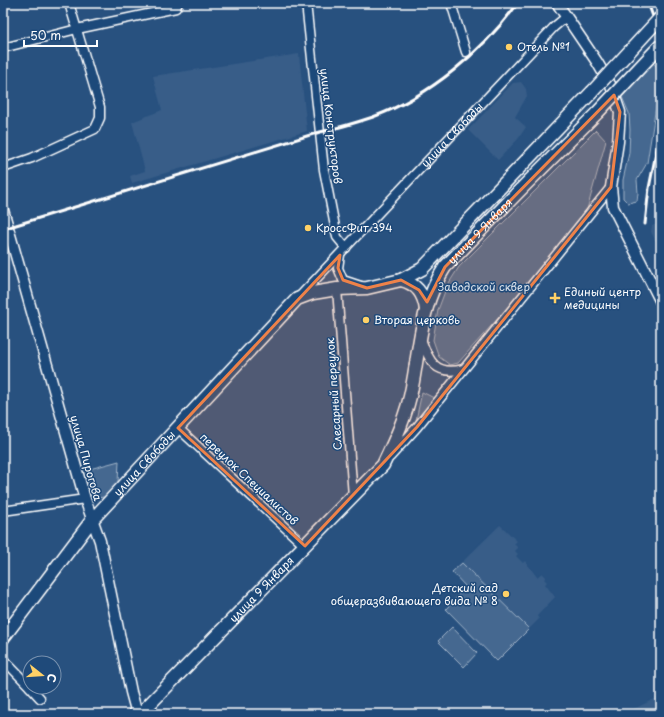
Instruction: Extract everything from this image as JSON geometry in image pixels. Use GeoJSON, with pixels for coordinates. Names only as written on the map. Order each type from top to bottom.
{"type":"FeatureCollection","features":[{"type":"Feature","properties":{"kind":"main road","name":"улица 9 Января"},"geometry":{"type":"LineString","coordinates":[[422,269],[592,92],[661,17]]}},
{"type":"Feature","properties":{"kind":"main road","name":"улица 9 Января"},"geometry":{"type":"LineString","coordinates":[[139,714],[383,465],[406,411],[412,388],[426,310],[432,291],[445,266],[597,113],[661,45]]}},
{"type":"Feature","properties":{"kind":"main road","name":"улица Свободы"},"geometry":{"type":"LineString","coordinates":[[3,638],[92,520],[297,299],[313,293],[337,289],[367,288],[401,280],[422,269]]}},
{"type":"Feature","properties":{"kind":"main road"},"geometry":{"type":"LineString","coordinates":[[401,280],[412,284],[419,290],[424,299],[426,310]]}},
{"type":"Feature","properties":{"kind":"street"},"geometry":{"type":"LineString","coordinates":[[3,168],[32,158],[95,129],[100,118],[100,107],[69,3]]}},
{"type":"Feature","properties":{"kind":"street"},"geometry":{"type":"LineString","coordinates":[[3,48],[77,29],[176,8],[178,3]]}},
{"type":"Feature","properties":{"kind":"street","name":"улица Конструкторов"},"geometry":{"type":"LineString","coordinates":[[306,3],[324,170],[337,237],[346,248]]}},
{"type":"Feature","properties":{"kind":"street"},"geometry":{"type":"LineString","coordinates":[[451,3],[466,52]]}},
{"type":"Feature","properties":{"kind":"street"},"geometry":{"type":"LineString","coordinates":[[557,3],[597,62],[611,86],[620,112],[618,142],[611,188],[613,207],[661,302]]}},
{"type":"Feature","properties":{"kind":"street","name":"улица Свободы"},"geometry":{"type":"LineString","coordinates":[[297,299],[554,27],[566,17]]}},
{"type":"Feature","properties":{"kind":"street","name":"улица 9 Января"},"geometry":{"type":"LineString","coordinates":[[383,465],[418,427],[611,188]]}},
{"type":"Feature","properties":{"kind":"street","name":"улица Пирогова"},"geometry":{"type":"LineString","coordinates":[[3,210],[85,499],[100,541],[131,692],[139,714]]}},
{"type":"Feature","properties":{"kind":"street"},"geometry":{"type":"LineString","coordinates":[[340,255],[338,268],[344,280],[367,288]]}},
{"type":"Feature","properties":{"kind":"street","name":"Слесарный переулок"},"geometry":{"type":"LineString","coordinates":[[337,289],[353,496]]}},
{"type":"Feature","properties":{"kind":"street"},"geometry":{"type":"LineString","coordinates":[[420,338],[426,354],[439,369],[456,371],[464,369]]}},
{"type":"Feature","properties":{"kind":"street","name":"переулок Специалистов"},"geometry":{"type":"LineString","coordinates":[[178,428],[305,546]]}},
{"type":"Feature","properties":{"kind":"street"},"geometry":{"type":"LineString","coordinates":[[3,511],[85,499]]}},
{"type":"Feature","properties":{"kind":"street"},"geometry":{"type":"LineString","coordinates":[[3,659],[22,679]]}},
{"type":"Feature","properties":{"kind":"street"},"geometry":{"type":"LineString","coordinates":[[37,695],[40,698]]}},
{"type":"Feature","properties":{"kind":"highlighted area"},"geometry":{"type":"Polygon","coordinates":[[[614,95],[620,112],[611,187],[417,427],[305,546],[178,428],[340,255],[338,268],[343,280],[367,288],[401,280],[419,290],[427,302],[445,267],[614,95]]]}},
{"type":"Feature","properties":{"kind":"shaded area"},"geometry":{"type":"Polygon","coordinates":[[[299,54],[307,131],[132,183],[130,176],[145,171],[132,122],[162,110],[153,76],[299,54]]]}},
{"type":"Feature","properties":{"kind":"shaded area"},"geometry":{"type":"Polygon","coordinates":[[[521,82],[526,89],[527,96],[515,117],[526,127],[518,139],[498,160],[468,130],[513,83],[521,82]]]}},
{"type":"Feature","properties":{"kind":"shaded area"},"geometry":{"type":"Polygon","coordinates":[[[661,222],[661,251],[651,232],[652,226],[661,222]]]}},
{"type":"Feature","properties":{"kind":"shaded area","name":"Детский сад общеразвивающего вида № 8"},"geometry":{"type":"Polygon","coordinates":[[[500,525],[517,541],[514,544],[518,548],[515,551],[518,554],[516,556],[523,563],[525,561],[537,577],[542,573],[546,577],[544,579],[547,582],[545,584],[555,597],[537,616],[539,619],[497,661],[446,609],[466,587],[452,572],[500,525]]]}},
{"type":"Feature","properties":{"kind":"shaded area"},"geometry":{"type":"Polygon","coordinates":[[[661,696],[661,714],[623,714],[661,696]]]}},
{"type":"Feature","properties":{"kind":"green space"},"geometry":{"type":"Polygon","coordinates":[[[653,63],[659,68],[659,87],[647,163],[637,180],[637,201],[628,203],[623,198],[623,180],[629,153],[630,130],[629,113],[622,97],[653,63]]]}},
{"type":"Feature","properties":{"kind":"green space","name":"Заводской сквер"},"geometry":{"type":"Polygon","coordinates":[[[596,130],[606,141],[586,213],[567,241],[458,363],[450,365],[439,357],[433,340],[438,310],[447,286],[459,267],[596,130]]]}},
{"type":"Feature","properties":{"kind":"green space"},"geometry":{"type":"Polygon","coordinates":[[[422,392],[434,398],[416,420],[422,392]]]}},
{"type":"Feature","properties":{"kind":"green space"},"geometry":{"type":"Polygon","coordinates":[[[119,461],[118,483],[104,497],[97,498],[91,493],[86,470],[119,461]]]}},
{"type":"Feature","properties":{"kind":"green space"},"geometry":{"type":"Polygon","coordinates":[[[462,563],[529,629],[497,661],[446,609],[466,587],[452,572],[462,563]]]}},
{"type":"Feature","properties":{"kind":"green space"},"geometry":{"type":"Polygon","coordinates":[[[452,627],[477,653],[464,667],[438,641],[452,627]]]}},
{"type":"Feature","properties":{"kind":"railway"},"geometry":{"type":"LineString","coordinates":[[3,229],[373,117],[394,108],[434,85],[471,55],[488,39],[518,3]]}},
{"type":"Feature","properties":{"kind":"railway"},"geometry":{"type":"LineString","coordinates":[[648,3],[661,38]]}},
{"type":"Feature","properties":{"kind":"railway"},"geometry":{"type":"LineString","coordinates":[[645,224],[649,188],[661,128]]}},
{"type":"Feature","properties":{"kind":"place","name":"Отель №1"},"geometry":{"type":"Point","coordinates":[509,47]}},
{"type":"Feature","properties":{"kind":"place","name":"КроссФит 394"},"geometry":{"type":"Point","coordinates":[308,228]}},
{"type":"Feature","properties":{"kind":"place","name":"Единый центр медицины"},"geometry":{"type":"Point","coordinates":[555,298]}},
{"type":"Feature","properties":{"kind":"place","name":"Вторая церковь"},"geometry":{"type":"Point","coordinates":[366,320]}},
{"type":"Feature","properties":{"kind":"place","name":"Детский сад общеразвивающего вида № 8"},"geometry":{"type":"Point","coordinates":[506,594]}}]}
